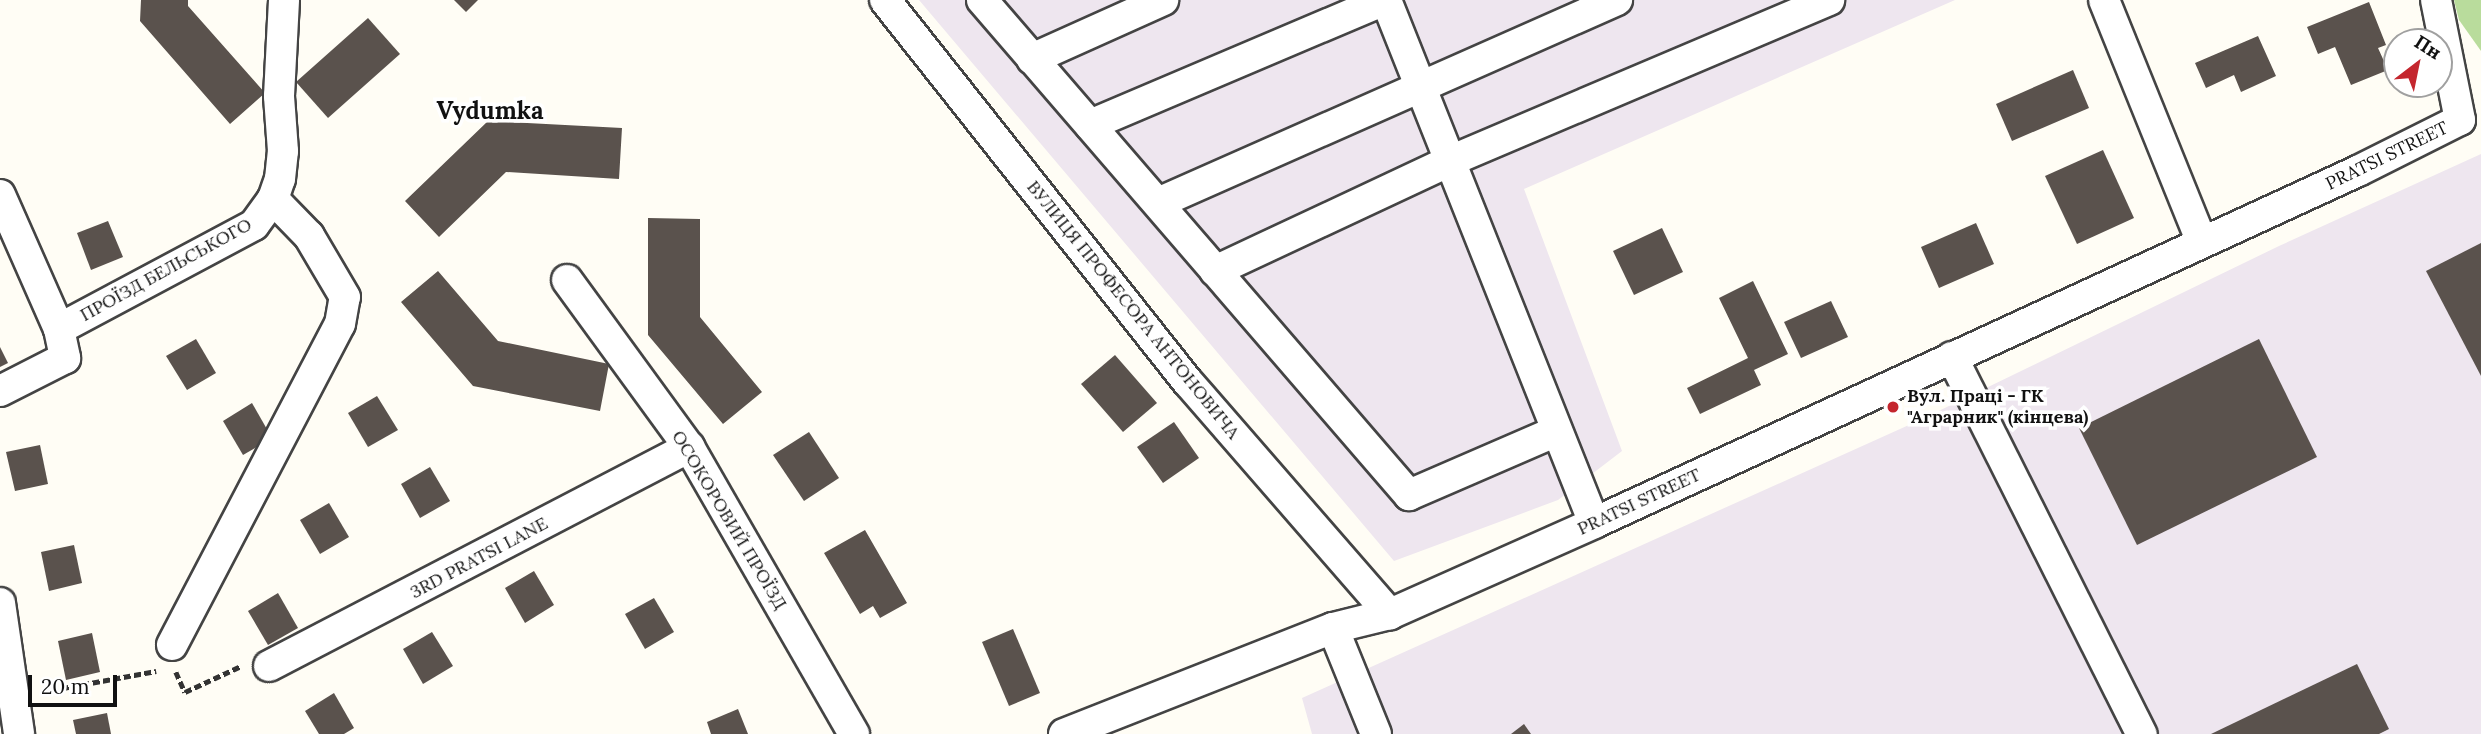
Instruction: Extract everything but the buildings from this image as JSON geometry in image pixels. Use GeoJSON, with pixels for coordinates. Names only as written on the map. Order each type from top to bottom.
{"type":"FeatureCollection","features":[{"type":"Feature","properties":{"kind":"street","name":"ПРОЇЗД БЕЛЬСЬКОГО"},"geometry":{"type":"LineString","coordinates":[[59,329],[254,225],[273,199],[280,178],[283,151],[279,96],[284,0]]}},
{"type":"Feature","properties":{"kind":"street","name":"ВУЛИЦЯ ПРОФЕСОРА АНТОНОВИЧА"},"geometry":{"type":"LineString","coordinates":[[885,0],[1188,382],[1390,614]]}},
{"type":"Feature","properties":{"kind":"street"},"geometry":{"type":"LineString","coordinates":[[982,0],[1409,495],[1558,431]]}},
{"type":"Feature","properties":{"kind":"street"},"geometry":{"type":"LineString","coordinates":[[1032,58],[1163,0]]}},
{"type":"Feature","properties":{"kind":"street"},"geometry":{"type":"LineString","coordinates":[[1090,125],[1385,0],[1594,523]]}},
{"type":"Feature","properties":{"kind":"street"},"geometry":{"type":"LineString","coordinates":[[1158,203],[1617,0]]}},
{"type":"Feature","properties":{"kind":"street"},"geometry":{"type":"LineString","coordinates":[[1215,271],[1450,161],[1829,0]]}},
{"type":"Feature","properties":{"kind":"street"},"geometry":{"type":"LineString","coordinates":[[2104,0],[2202,242]]}},
{"type":"Feature","properties":{"kind":"street","name":"PRATSI STREET"},"geometry":{"type":"LineString","coordinates":[[1064,734],[1333,628],[1390,614],[1594,523],[2358,171],[2460,120],[2436,0]]}},
{"type":"Feature","properties":{"kind":"street"},"geometry":{"type":"LineString","coordinates":[[0,195],[59,329],[65,358],[0,391]]}},
{"type":"Feature","properties":{"kind":"street"},"geometry":{"type":"LineString","coordinates":[[169,661],[340,324],[345,297],[309,236],[273,199]]}},
{"type":"Feature","properties":{"kind":"street","name":"ОСОКОРОВИЙ ПРОЇЗД"},"geometry":{"type":"LineString","coordinates":[[567,280],[689,447],[854,734]]}},
{"type":"Feature","properties":{"kind":"street"},"geometry":{"type":"LineString","coordinates":[[1952,357],[2142,734]]}},
{"type":"Feature","properties":{"kind":"street","name":"3RD PRATSI LANE"},"geometry":{"type":"LineString","coordinates":[[268,666],[689,447]]}},
{"type":"Feature","properties":{"kind":"street"},"geometry":{"type":"LineString","coordinates":[[0,603],[19,734]]}},
{"type":"Feature","properties":{"kind":"street"},"geometry":{"type":"LineString","coordinates":[[1333,628],[1376,734]]}},
{"type":"Feature","properties":{"kind":"path"},"geometry":{"type":"LineString","coordinates":[[14,697],[169,661],[186,692],[249,663],[268,666]]}},
{"type":"Feature","properties":{"kind":"shaded area"},"geometry":{"type":"Polygon","coordinates":[[[919,0],[1955,0],[1524,189],[1622,451],[1558,500],[1394,561],[919,0]]]}},
{"type":"Feature","properties":{"kind":"shaded area"},"geometry":{"type":"Polygon","coordinates":[[[2481,154],[2481,734],[1312,734],[1302,698],[1920,420],[2279,246],[2481,154]]]}},
{"type":"Feature","properties":{"kind":"green space"},"geometry":{"type":"Polygon","coordinates":[[[2454,0],[2481,0],[2481,51],[2459,20],[2454,0]]]}},
{"type":"Feature","properties":{"kind":"place","name":"Вул. Праці - ГК \"Аграрник\" (кінцева)"},"geometry":{"type":"Point","coordinates":[1893,407]}},
{"type":"Feature","properties":{"kind":"district","name":"Vydumka"},"geometry":{"type":"Point","coordinates":[490,111]}}]}
